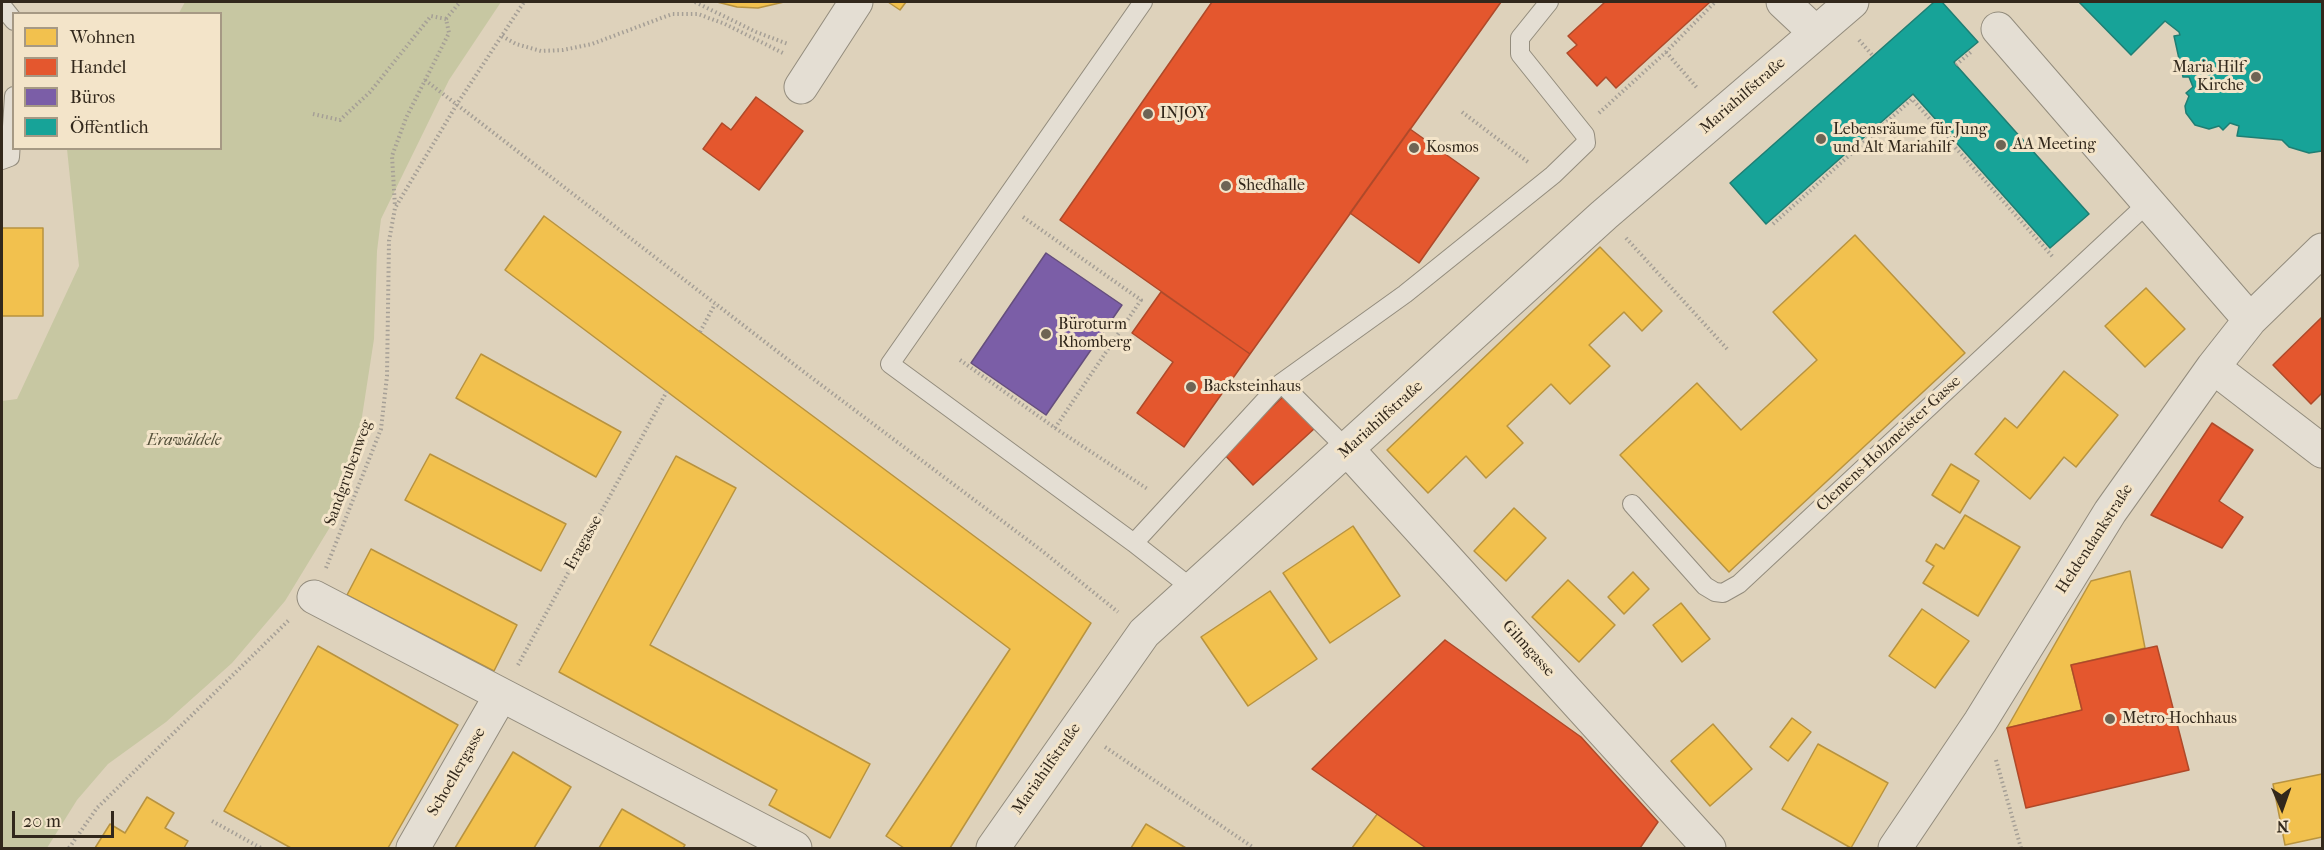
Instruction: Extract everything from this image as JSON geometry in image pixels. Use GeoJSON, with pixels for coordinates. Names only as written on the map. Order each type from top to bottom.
{"type":"FeatureCollection","features":[{"type":"Feature","properties":{"kind":"street"},"geometry":{"type":"LineString","coordinates":[[808,76],[856,2]]}},
{"type":"Feature","properties":{"kind":"street"},"geometry":{"type":"LineString","coordinates":[[1783,2],[1816,33]]}},
{"type":"Feature","properties":{"kind":"street","name":"Mariahilfstraße"},"geometry":{"type":"LineString","coordinates":[[993,849],[1092,704],[1144,633],[1194,590],[1604,215],[1852,2]]}},
{"type":"Feature","properties":{"kind":"street"},"geometry":{"type":"LineString","coordinates":[[1998,29],[2250,320]]}},
{"type":"Feature","properties":{"kind":"street","name":"Heldendankstraße"},"geometry":{"type":"LineString","coordinates":[[1895,849],[1980,722],[2110,512],[2213,367],[2250,320],[2322,250]]}},
{"type":"Feature","properties":{"kind":"street"},"geometry":{"type":"LineString","coordinates":[[2213,367],[2322,451]]}},
{"type":"Feature","properties":{"kind":"street","name":"Gilmgasse"},"geometry":{"type":"LineString","coordinates":[[1348,450],[1709,849]]}},
{"type":"Feature","properties":{"kind":"street"},"geometry":{"type":"LineString","coordinates":[[314,597],[795,849]]}},
{"type":"Feature","properties":{"kind":"street","name":"Schoellergasse"},"geometry":{"type":"LineString","coordinates":[[413,849],[501,695]]}},
{"type":"Feature","properties":{"kind":"lane"},"geometry":{"type":"LineString","coordinates":[[1143,2],[890,364],[1134,543],[1194,590]]}},
{"type":"Feature","properties":{"kind":"lane"},"geometry":{"type":"LineString","coordinates":[[1134,543],[1281,383],[1405,294],[1553,175],[1586,143],[1585,135],[1520,54],[1520,38],[1549,2]]}},
{"type":"Feature","properties":{"kind":"lane"},"geometry":{"type":"LineString","coordinates":[[2,6],[12,18]]}},
{"type":"Feature","properties":{"kind":"lane"},"geometry":{"type":"LineString","coordinates":[[2,160],[10,157],[12,126]]}},
{"type":"Feature","properties":{"kind":"lane","name":"Clemens-Holzmeister-Gasse"},"geometry":{"type":"LineString","coordinates":[[1632,504],[1705,585],[1715,592],[1723,593],[1739,584],[2148,203]]}},
{"type":"Feature","properties":{"kind":"lane"},"geometry":{"type":"LineString","coordinates":[[1281,383],[1348,450]]}},
{"type":"Feature","properties":{"kind":"path"},"geometry":{"type":"LineString","coordinates":[[446,19],[460,2]]}},
{"type":"Feature","properties":{"kind":"path","name":"Sandgrubenweg"},"geometry":{"type":"LineString","coordinates":[[69,849],[97,808],[261,645],[314,597],[381,429],[387,376],[389,241],[395,208],[457,105],[524,2]]}},
{"type":"Feature","properties":{"kind":"path"},"geometry":{"type":"LineString","coordinates":[[695,2],[756,32],[792,45],[808,76]]}},
{"type":"Feature","properties":{"kind":"path"},"geometry":{"type":"LineString","coordinates":[[1580,129],[1666,52],[1715,2]]}},
{"type":"Feature","properties":{"kind":"path"},"geometry":{"type":"LineString","coordinates":[[502,36],[516,44],[541,51],[563,50],[592,44],[672,14],[698,14],[808,76]]}},
{"type":"Feature","properties":{"kind":"path"},"geometry":{"type":"LineString","coordinates":[[314,114],[340,120],[370,92],[431,16],[446,19]]}},
{"type":"Feature","properties":{"kind":"path"},"geometry":{"type":"LineString","coordinates":[[395,208],[392,156],[406,118],[449,33],[446,19]]}},
{"type":"Feature","properties":{"kind":"path"},"geometry":{"type":"LineString","coordinates":[[1666,52],[1719,115]]}},
{"type":"Feature","properties":{"kind":"path"},"geometry":{"type":"LineString","coordinates":[[425,80],[715,304],[1041,550],[1144,633]]}},
{"type":"Feature","properties":{"kind":"path"},"geometry":{"type":"LineString","coordinates":[[1773,224],[1912,99],[2070,276]]}},
{"type":"Feature","properties":{"kind":"path"},"geometry":{"type":"LineString","coordinates":[[1002,202],[1141,300],[1055,428]]}},
{"type":"Feature","properties":{"kind":"path"},"geometry":{"type":"LineString","coordinates":[[700,332],[715,304]]}},
{"type":"Feature","properties":{"kind":"path"},"geometry":{"type":"LineString","coordinates":[[960,360],[1169,505]]}},
{"type":"Feature","properties":{"kind":"path","name":"Eragasse"},"geometry":{"type":"LineString","coordinates":[[501,695],[667,391]]}},
{"type":"Feature","properties":{"kind":"path"},"geometry":{"type":"LineString","coordinates":[[1092,704],[1102,745],[1254,849]]}},
{"type":"Feature","properties":{"kind":"path"},"geometry":{"type":"LineString","coordinates":[[1980,722],[1996,757],[2021,849]]}},
{"type":"Feature","properties":{"kind":"path"},"geometry":{"type":"LineString","coordinates":[[212,821],[261,849]]}},
{"type":"Feature","properties":{"kind":"green space","name":"Erawäldele"},"geometry":{"type":"Polygon","coordinates":[[[185,2],[501,2],[449,80],[381,219],[377,251],[374,339],[357,449],[341,509],[285,601],[232,663],[166,722],[108,764],[77,800],[47,848],[2,848],[2,401],[17,399],[79,266],[67,150],[222,150],[222,12],[180,12],[185,2]]]}},
{"type":"Feature","properties":{"kind":"building: Wohnen"},"geometry":{"type":"Polygon","coordinates":[[[717,2],[784,2],[758,8],[737,7],[717,2]]]}},
{"type":"Feature","properties":{"kind":"building: Wohnen"},"geometry":{"type":"Polygon","coordinates":[[[888,2],[906,2],[900,10],[888,2]]]}},
{"type":"Feature","properties":{"kind":"building: Wohnen"},"geometry":{"type":"Polygon","coordinates":[[[544,216],[1091,623],[950,848],[904,848],[886,836],[1010,649],[505,270],[544,216]]]}},
{"type":"Feature","properties":{"kind":"building: Wohnen"},"geometry":{"type":"Polygon","coordinates":[[[2,228],[43,228],[43,316],[2,316],[2,228]]]}},
{"type":"Feature","properties":{"kind":"building: Wohnen"},"geometry":{"type":"Polygon","coordinates":[[[1855,235],[1965,353],[1729,572],[1620,455],[1697,383],[1741,430],[1817,360],[1773,312],[1855,235]]]}},
{"type":"Feature","properties":{"kind":"building: Wohnen"},"geometry":{"type":"Polygon","coordinates":[[[1600,247],[1662,311],[1642,331],[1624,312],[1589,345],[1610,366],[1570,404],[1551,384],[1507,426],[1523,443],[1486,478],[1466,456],[1428,493],[1387,450],[1600,247]]]}},
{"type":"Feature","properties":{"kind":"building: Wohnen"},"geometry":{"type":"Polygon","coordinates":[[[2146,288],[2185,329],[2145,367],[2105,326],[2146,288]]]}},
{"type":"Feature","properties":{"kind":"building: Wohnen"},"geometry":{"type":"Polygon","coordinates":[[[481,354],[621,432],[596,477],[456,398],[481,354]]]}},
{"type":"Feature","properties":{"kind":"building: Wohnen"},"geometry":{"type":"Polygon","coordinates":[[[2064,371],[2118,415],[2076,467],[2064,457],[2030,499],[1975,454],[2005,418],[2017,428],[2064,371]]]}},
{"type":"Feature","properties":{"kind":"building: Wohnen"},"geometry":{"type":"Polygon","coordinates":[[[430,454],[566,524],[541,571],[405,500],[430,454]]]}},
{"type":"Feature","properties":{"kind":"building: Wohnen"},"geometry":{"type":"Polygon","coordinates":[[[676,456],[736,488],[650,645],[870,764],[830,838],[769,805],[777,790],[559,672],[676,456]]]}},
{"type":"Feature","properties":{"kind":"building: Wohnen"},"geometry":{"type":"Polygon","coordinates":[[[1951,464],[1979,481],[1960,513],[1932,495],[1951,464]]]}},
{"type":"Feature","properties":{"kind":"building: Wohnen"},"geometry":{"type":"Polygon","coordinates":[[[1514,508],[1546,538],[1506,581],[1474,551],[1514,508]]]}},
{"type":"Feature","properties":{"kind":"building: Wohnen"},"geometry":{"type":"Polygon","coordinates":[[[1965,515],[2020,547],[1978,616],[1923,583],[1934,566],[1926,561],[1936,544],[1944,549],[1965,515]]]}},
{"type":"Feature","properties":{"kind":"building: Wohnen"},"geometry":{"type":"Polygon","coordinates":[[[1353,526],[1400,596],[1330,643],[1283,573],[1353,526]]]}},
{"type":"Feature","properties":{"kind":"building: Wohnen"},"geometry":{"type":"Polygon","coordinates":[[[371,549],[517,625],[494,671],[347,595],[371,549]]]}},
{"type":"Feature","properties":{"kind":"building: Wohnen"},"geometry":{"type":"Polygon","coordinates":[[[2130,571],[2145,648],[2071,665],[2082,710],[2007,728],[2091,581],[2130,571]]]}},
{"type":"Feature","properties":{"kind":"building: Wohnen"},"geometry":{"type":"Polygon","coordinates":[[[1633,572],[1649,589],[1624,614],[1608,597],[1633,572]]]}},
{"type":"Feature","properties":{"kind":"building: Wohnen"},"geometry":{"type":"Polygon","coordinates":[[[1568,580],[1615,625],[1579,662],[1532,617],[1568,580]]]}},
{"type":"Feature","properties":{"kind":"building: Wohnen"},"geometry":{"type":"Polygon","coordinates":[[[1270,591],[1317,659],[1248,706],[1201,637],[1270,591]]]}},
{"type":"Feature","properties":{"kind":"building: Wohnen"},"geometry":{"type":"Polygon","coordinates":[[[1681,603],[1710,639],[1682,662],[1653,625],[1681,603]]]}},
{"type":"Feature","properties":{"kind":"building: Wohnen"},"geometry":{"type":"Polygon","coordinates":[[[1922,609],[1969,641],[1935,688],[1889,656],[1922,609]]]}},
{"type":"Feature","properties":{"kind":"building: Wohnen"},"geometry":{"type":"Polygon","coordinates":[[[318,646],[458,725],[388,848],[291,848],[224,811],[318,646]]]}},
{"type":"Feature","properties":{"kind":"building: Wohnen"},"geometry":{"type":"Polygon","coordinates":[[[1792,718],[1811,732],[1788,761],[1770,747],[1792,718]]]}},
{"type":"Feature","properties":{"kind":"building: Wohnen"},"geometry":{"type":"Polygon","coordinates":[[[1713,724],[1752,769],[1710,806],[1671,761],[1713,724]]]}},
{"type":"Feature","properties":{"kind":"building: Wohnen"},"geometry":{"type":"Polygon","coordinates":[[[1818,744],[1888,783],[1851,848],[1782,809],[1818,744]]]}},
{"type":"Feature","properties":{"kind":"building: Wohnen"},"geometry":{"type":"Polygon","coordinates":[[[513,752],[571,787],[534,848],[455,848],[513,752]]]}},
{"type":"Feature","properties":{"kind":"building: Wohnen"},"geometry":{"type":"Polygon","coordinates":[[[2322,774],[2322,837],[2285,845],[2273,784],[2322,774]]]}},
{"type":"Feature","properties":{"kind":"building: Wohnen"},"geometry":{"type":"Polygon","coordinates":[[[147,797],[174,813],[165,828],[188,841],[184,848],[95,848],[110,824],[125,833],[147,797]]]}},
{"type":"Feature","properties":{"kind":"building: Wohnen"},"geometry":{"type":"Polygon","coordinates":[[[622,809],[685,845],[683,848],[599,848],[622,809]]]}},
{"type":"Feature","properties":{"kind":"building: Wohnen"},"geometry":{"type":"Polygon","coordinates":[[[1378,813],[1428,848],[1352,848],[1378,813]]]}},
{"type":"Feature","properties":{"kind":"building: Wohnen"},"geometry":{"type":"Polygon","coordinates":[[[1146,824],[1186,848],[1131,848],[1146,824]]]}},
{"type":"Feature","properties":{"kind":"building: Handel","name":"Shedhalle"},"geometry":{"type":"Polygon","coordinates":[[[1212,2],[1501,2],[1250,354],[1060,220],[1212,2]]]}},
{"type":"Feature","properties":{"kind":"building: Handel"},"geometry":{"type":"Polygon","coordinates":[[[1605,2],[1710,2],[1616,88],[1606,77],[1597,86],[1567,53],[1577,45],[1568,36],[1605,2]]]}},
{"type":"Feature","properties":{"kind":"building: Handel"},"geometry":{"type":"Polygon","coordinates":[[[756,97],[803,131],[759,190],[703,149],[722,123],[731,130],[756,97]]]}},
{"type":"Feature","properties":{"kind":"building: Handel"},"geometry":{"type":"Polygon","coordinates":[[[1410,129],[1479,178],[1419,263],[1350,213],[1410,129]]]}},
{"type":"Feature","properties":{"kind":"building: Handel","name":"Backsteinhaus"},"geometry":{"type":"Polygon","coordinates":[[[1161,292],[1250,354],[1184,447],[1137,413],[1173,362],[1132,333],[1161,292]]]}},
{"type":"Feature","properties":{"kind":"building: Handel"},"geometry":{"type":"Polygon","coordinates":[[[2322,317],[2322,393],[2311,404],[2273,365],[2322,317]]]}},
{"type":"Feature","properties":{"kind":"building: Handel"},"geometry":{"type":"Polygon","coordinates":[[[1284,396],[1315,428],[1253,485],[1222,452],[1284,396]]]}},
{"type":"Feature","properties":{"kind":"building: Handel"},"geometry":{"type":"Polygon","coordinates":[[[2212,423],[2253,450],[2219,501],[2243,517],[2222,548],[2151,515],[2212,423]]]}},
{"type":"Feature","properties":{"kind":"building: Handel"},"geometry":{"type":"Polygon","coordinates":[[[1445,640],[1581,737],[1658,822],[1640,848],[1426,848],[1312,769],[1445,640]]]}},
{"type":"Feature","properties":{"kind":"building: Handel","name":"Metro-Hochhaus"},"geometry":{"type":"Polygon","coordinates":[[[2157,646],[2189,770],[2026,808],[2007,728],[2082,710],[2071,665],[2157,646]]]}},
{"type":"Feature","properties":{"kind":"building: Büros","name":"Büroturm Rhomberg"},"geometry":{"type":"Polygon","coordinates":[[[1046,253],[1122,305],[1046,415],[971,363],[1046,253]]]}},
{"type":"Feature","properties":{"kind":"building: Öffentlich","name":"Lebensräume für Jung und Alt Mariahilf"},"geometry":{"type":"Polygon","coordinates":[[[1934,2],[1942,2],[1978,42],[1954,62],[1956,65],[2089,214],[2050,248],[1913,94],[1766,224],[1730,183],[1934,2]]]}},
{"type":"Feature","properties":{"kind":"building: Öffentlich","name":"Maria Hilf Kirche"},"geometry":{"type":"Polygon","coordinates":[[[2079,2],[2322,2],[2322,151],[2309,153],[2289,147],[2282,140],[2237,136],[2239,126],[2230,123],[2223,130],[2219,126],[2209,129],[2195,125],[2186,113],[2185,106],[2189,96],[2186,93],[2193,87],[2189,77],[2183,77],[2174,36],[2180,35],[2179,32],[2165,21],[2131,55],[2079,2]]]}},
{"type":"Feature","properties":{"kind":"place","name":"Maria Hilf Kirche"},"geometry":{"type":"Point","coordinates":[2256,77]}},
{"type":"Feature","properties":{"kind":"place","name":"INJOY"},"geometry":{"type":"Point","coordinates":[1148,114]}},
{"type":"Feature","properties":{"kind":"place","name":"Lebensräume für Jung und Alt Mariahilf"},"geometry":{"type":"Point","coordinates":[1821,139]}},
{"type":"Feature","properties":{"kind":"place","name":"AA Meeting"},"geometry":{"type":"Point","coordinates":[2001,145]}},
{"type":"Feature","properties":{"kind":"place","name":"Kosmos"},"geometry":{"type":"Point","coordinates":[1414,148]}},
{"type":"Feature","properties":{"kind":"place","name":"Shedhalle"},"geometry":{"type":"Point","coordinates":[1226,186]}},
{"type":"Feature","properties":{"kind":"place","name":"Büroturm Rhomberg"},"geometry":{"type":"Point","coordinates":[1046,334]}},
{"type":"Feature","properties":{"kind":"place","name":"Backsteinhaus"},"geometry":{"type":"Point","coordinates":[1191,387]}},
{"type":"Feature","properties":{"kind":"place","name":"Metro-Hochhaus"},"geometry":{"type":"Point","coordinates":[2110,719]}}]}
